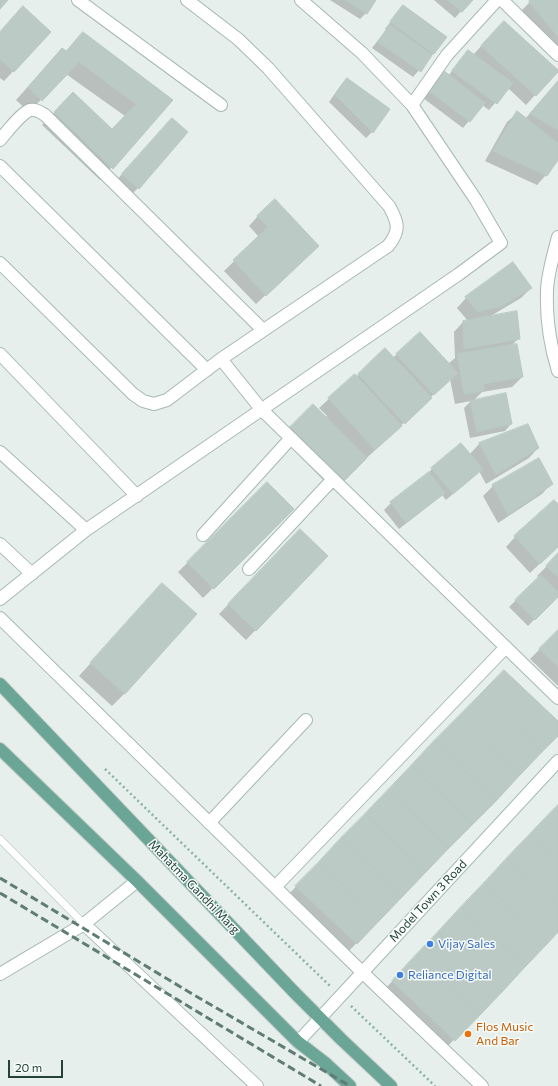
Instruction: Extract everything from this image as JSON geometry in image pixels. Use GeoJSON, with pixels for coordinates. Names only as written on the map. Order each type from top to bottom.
{"type":"FeatureCollection","features":[{"type":"Feature","properties":{"kind":"main road","name":"Mahatma Gandhi Marg"},"geometry":{"type":"LineString","coordinates":[[0,684],[290,988],[391,1086]]}},
{"type":"Feature","properties":{"kind":"main road"},"geometry":{"type":"LineString","coordinates":[[0,749],[137,881],[298,1042],[324,1062],[350,1086]]}},
{"type":"Feature","properties":{"kind":"street"},"geometry":{"type":"LineString","coordinates":[[78,0],[221,105]]}},
{"type":"Feature","properties":{"kind":"street"},"geometry":{"type":"LineString","coordinates":[[0,263],[133,394],[143,402],[154,404],[167,400],[221,358],[388,246],[395,238],[397,229],[396,219],[389,206],[268,68],[238,39],[187,0]]}},
{"type":"Feature","properties":{"kind":"street"},"geometry":{"type":"LineString","coordinates":[[0,599],[86,530],[459,274],[501,243],[476,200],[412,105],[314,4],[301,0]]}},
{"type":"Feature","properties":{"kind":"street"},"geometry":{"type":"LineString","coordinates":[[412,105],[447,56],[497,0]]}},
{"type":"Feature","properties":{"kind":"street"},"geometry":{"type":"LineString","coordinates":[[502,0],[558,55]]}},
{"type":"Feature","properties":{"kind":"street"},"geometry":{"type":"LineString","coordinates":[[0,140],[24,114],[30,110],[37,110],[45,115],[263,330]]}},
{"type":"Feature","properties":{"kind":"street"},"geometry":{"type":"LineString","coordinates":[[0,166],[207,370]]}},
{"type":"Feature","properties":{"kind":"street"},"geometry":{"type":"LineString","coordinates":[[558,237],[546,290],[548,330],[558,371]]}},
{"type":"Feature","properties":{"kind":"street"},"geometry":{"type":"LineString","coordinates":[[0,354],[137,496]]}},
{"type":"Feature","properties":{"kind":"street"},"geometry":{"type":"LineString","coordinates":[[221,358],[261,409],[558,698]]}},
{"type":"Feature","properties":{"kind":"street"},"geometry":{"type":"LineString","coordinates":[[203,536],[291,438]]}},
{"type":"Feature","properties":{"kind":"street"},"geometry":{"type":"LineString","coordinates":[[0,452],[86,530]]}},
{"type":"Feature","properties":{"kind":"street"},"geometry":{"type":"LineString","coordinates":[[249,569],[333,479]]}},
{"type":"Feature","properties":{"kind":"street"},"geometry":{"type":"LineString","coordinates":[[0,544],[32,574]]}},
{"type":"Feature","properties":{"kind":"street"},"geometry":{"type":"LineString","coordinates":[[0,618],[362,972],[482,1086]]}},
{"type":"Feature","properties":{"kind":"street"},"geometry":{"type":"LineString","coordinates":[[275,887],[506,647]]}},
{"type":"Feature","properties":{"kind":"street"},"geometry":{"type":"LineString","coordinates":[[209,823],[306,720]]}},
{"type":"Feature","properties":{"kind":"street","name":"Model Town 3 Road"},"geometry":{"type":"LineString","coordinates":[[298,1042],[558,761]]}},
{"type":"Feature","properties":{"kind":"street"},"geometry":{"type":"LineString","coordinates":[[0,974],[84,924],[137,881]]}},
{"type":"Feature","properties":{"kind":"street"},"geometry":{"type":"LineString","coordinates":[[84,924],[257,1086]]}},
{"type":"Feature","properties":{"kind":"lane"},"geometry":{"type":"LineString","coordinates":[[0,839],[84,924]]}},
{"type":"Feature","properties":{"kind":"path"},"geometry":{"type":"LineString","coordinates":[[102,766],[434,1086]]}},
{"type":"Feature","properties":{"kind":"building"},"geometry":{"type":"Polygon","coordinates":[[[0,0],[8,0],[0,9],[0,0]]]}},
{"type":"Feature","properties":{"kind":"building"},"geometry":{"type":"Polygon","coordinates":[[[346,0],[376,0],[367,14],[346,0]]]}},
{"type":"Feature","properties":{"kind":"building"},"geometry":{"type":"Polygon","coordinates":[[[448,0],[473,0],[462,12],[448,0]]]}},
{"type":"Feature","properties":{"kind":"building"},"geometry":{"type":"Polygon","coordinates":[[[530,0],[558,0],[558,37],[529,2],[530,0]]]}},
{"type":"Feature","properties":{"kind":"building"},"geometry":{"type":"Polygon","coordinates":[[[403,5],[447,37],[434,54],[390,22],[403,5]]]}},
{"type":"Feature","properties":{"kind":"building"},"geometry":{"type":"Polygon","coordinates":[[[23,6],[51,32],[14,72],[0,59],[0,32],[23,6]]]}},
{"type":"Feature","properties":{"kind":"building"},"geometry":{"type":"Polygon","coordinates":[[[504,21],[558,70],[558,72],[536,96],[481,46],[504,21]]]}},
{"type":"Feature","properties":{"kind":"building"},"geometry":{"type":"Polygon","coordinates":[[[390,25],[432,55],[421,72],[378,42],[390,25]]]}},
{"type":"Feature","properties":{"kind":"building"},"geometry":{"type":"Polygon","coordinates":[[[83,32],[173,100],[113,169],[54,112],[73,92],[112,129],[136,104],[79,62],[42,101],[28,87],[62,48],[66,51],[83,32]]]}},
{"type":"Feature","properties":{"kind":"building"},"geometry":{"type":"Polygon","coordinates":[[[468,50],[513,83],[497,104],[452,71],[468,50]]]}},
{"type":"Feature","properties":{"kind":"building"},"geometry":{"type":"Polygon","coordinates":[[[444,71],[485,103],[470,122],[429,91],[444,71]]]}},
{"type":"Feature","properties":{"kind":"building"},"geometry":{"type":"Polygon","coordinates":[[[347,78],[390,109],[373,133],[335,95],[347,78]]]}},
{"type":"Feature","properties":{"kind":"building"},"geometry":{"type":"Polygon","coordinates":[[[558,81],[558,130],[530,114],[558,81]]]}},
{"type":"Feature","properties":{"kind":"building"},"geometry":{"type":"Polygon","coordinates":[[[517,111],[558,143],[558,160],[547,176],[493,151],[517,111]]]}},
{"type":"Feature","properties":{"kind":"building"},"geometry":{"type":"Polygon","coordinates":[[[172,118],[188,132],[139,189],[122,174],[172,118]]]}},
{"type":"Feature","properties":{"kind":"building"},"geometry":{"type":"Polygon","coordinates":[[[275,199],[319,246],[266,296],[233,260],[268,227],[257,216],[275,199]]]}},
{"type":"Feature","properties":{"kind":"building"},"geometry":{"type":"Polygon","coordinates":[[[513,262],[532,288],[502,306],[478,312],[465,297],[513,262]]]}},
{"type":"Feature","properties":{"kind":"building"},"geometry":{"type":"Polygon","coordinates":[[[517,311],[520,339],[464,349],[463,321],[517,311]]]}},
{"type":"Feature","properties":{"kind":"building"},"geometry":{"type":"Polygon","coordinates":[[[420,332],[458,373],[434,395],[396,354],[420,332]]]}},
{"type":"Feature","properties":{"kind":"building"},"geometry":{"type":"Polygon","coordinates":[[[517,344],[523,377],[483,384],[484,391],[464,394],[457,354],[517,344]]]}},
{"type":"Feature","properties":{"kind":"building"},"geometry":{"type":"Polygon","coordinates":[[[385,348],[432,398],[405,424],[358,374],[385,348]]]}},
{"type":"Feature","properties":{"kind":"building"},"geometry":{"type":"Polygon","coordinates":[[[355,374],[402,426],[375,450],[328,398],[355,374]]]}},
{"type":"Feature","properties":{"kind":"building"},"geometry":{"type":"Polygon","coordinates":[[[506,393],[512,424],[477,432],[470,401],[506,393]]]}},
{"type":"Feature","properties":{"kind":"building"},"geometry":{"type":"Polygon","coordinates":[[[313,404],[367,458],[344,481],[290,427],[313,404]]]}},
{"type":"Feature","properties":{"kind":"building"},"geometry":{"type":"Polygon","coordinates":[[[528,424],[539,448],[496,475],[479,443],[528,424]]]}},
{"type":"Feature","properties":{"kind":"building"},"geometry":{"type":"Polygon","coordinates":[[[461,443],[483,469],[453,494],[431,468],[461,443]]]}},
{"type":"Feature","properties":{"kind":"building"},"geometry":{"type":"Polygon","coordinates":[[[539,458],[553,484],[508,515],[492,485],[539,458]]]}},
{"type":"Feature","properties":{"kind":"building"},"geometry":{"type":"Polygon","coordinates":[[[429,472],[445,493],[406,523],[390,502],[429,472]]]}},
{"type":"Feature","properties":{"kind":"building"},"geometry":{"type":"Polygon","coordinates":[[[267,482],[294,509],[214,589],[187,562],[267,482]]]}},
{"type":"Feature","properties":{"kind":"building"},"geometry":{"type":"Polygon","coordinates":[[[554,500],[558,504],[558,547],[540,564],[514,536],[554,500]]]}},
{"type":"Feature","properties":{"kind":"building"},"geometry":{"type":"Polygon","coordinates":[[[300,529],[328,556],[256,631],[228,604],[300,529]]]}},
{"type":"Feature","properties":{"kind":"building"},"geometry":{"type":"Polygon","coordinates":[[[558,553],[558,577],[546,566],[558,553]]]}},
{"type":"Feature","properties":{"kind":"building"},"geometry":{"type":"Polygon","coordinates":[[[541,575],[558,592],[558,597],[535,620],[515,600],[541,575]]]}},
{"type":"Feature","properties":{"kind":"building"},"geometry":{"type":"Polygon","coordinates":[[[162,583],[197,614],[125,694],[90,663],[162,583]]]}},
{"type":"Feature","properties":{"kind":"building"},"geometry":{"type":"Polygon","coordinates":[[[558,630],[558,667],[539,649],[558,630]]]}},
{"type":"Feature","properties":{"kind":"building"},"geometry":{"type":"Polygon","coordinates":[[[504,670],[558,721],[558,736],[542,752],[481,694],[504,670]]]}},
{"type":"Feature","properties":{"kind":"building"},"geometry":{"type":"Polygon","coordinates":[[[481,694],[542,752],[519,776],[457,718],[481,694]]]}},
{"type":"Feature","properties":{"kind":"building"},"geometry":{"type":"Polygon","coordinates":[[[457,718],[519,776],[496,801],[434,741],[457,718]]]}},
{"type":"Feature","properties":{"kind":"building"},"geometry":{"type":"Polygon","coordinates":[[[434,741],[496,801],[473,824],[411,766],[434,741]]]}},
{"type":"Feature","properties":{"kind":"building"},"geometry":{"type":"Polygon","coordinates":[[[411,766],[473,824],[449,848],[388,790],[411,766]]]}},
{"type":"Feature","properties":{"kind":"building"},"geometry":{"type":"Polygon","coordinates":[[[388,790],[449,848],[426,872],[365,814],[388,790]]]}},
{"type":"Feature","properties":{"kind":"building"},"geometry":{"type":"Polygon","coordinates":[[[558,805],[558,813],[554,809],[558,805]]]}},
{"type":"Feature","properties":{"kind":"building"},"geometry":{"type":"Polygon","coordinates":[[[554,809],[558,813],[558,860],[530,834],[554,809]]]}},
{"type":"Feature","properties":{"kind":"building"},"geometry":{"type":"Polygon","coordinates":[[[365,814],[426,872],[403,896],[342,837],[365,814]]]}},
{"type":"Feature","properties":{"kind":"building"},"geometry":{"type":"Polygon","coordinates":[[[530,834],[558,860],[558,906],[507,858],[530,834]]]}},
{"type":"Feature","properties":{"kind":"building"},"geometry":{"type":"Polygon","coordinates":[[[342,837],[403,896],[380,920],[319,862],[342,837]]]}},
{"type":"Feature","properties":{"kind":"building"},"geometry":{"type":"Polygon","coordinates":[[[507,858],[558,906],[558,932],[548,943],[484,883],[507,858]]]}},
{"type":"Feature","properties":{"kind":"building"},"geometry":{"type":"Polygon","coordinates":[[[319,862],[380,920],[357,944],[295,886],[319,862]]]}},
{"type":"Feature","properties":{"kind":"building"},"geometry":{"type":"Polygon","coordinates":[[[484,883],[548,943],[525,967],[461,907],[484,883]]]}},
{"type":"Feature","properties":{"kind":"building"},"geometry":{"type":"Polygon","coordinates":[[[461,907],[525,967],[502,992],[438,932],[461,907]]]}},
{"type":"Feature","properties":{"kind":"building"},"geometry":{"type":"Polygon","coordinates":[[[438,932],[502,992],[479,1016],[415,956],[438,932]]]}},
{"type":"Feature","properties":{"kind":"building"},"geometry":{"type":"Polygon","coordinates":[[[415,956],[479,1016],[455,1041],[392,981],[415,956]]]}},
{"type":"Feature","properties":{"kind":"railway"},"geometry":{"type":"LineString","coordinates":[[0,878],[189,992],[350,1086]]}},
{"type":"Feature","properties":{"kind":"railway"},"geometry":{"type":"LineString","coordinates":[[0,893],[321,1086]]}},
{"type":"Feature","properties":{"kind":"place","name":"Vijay Sales"},"geometry":{"type":"Point","coordinates":[430,944]}},
{"type":"Feature","properties":{"kind":"place","name":"Reliance Digital"},"geometry":{"type":"Point","coordinates":[400,975]}},
{"type":"Feature","properties":{"kind":"place","name":"Flos Music And Bar"},"geometry":{"type":"Point","coordinates":[468,1034]}}]}
